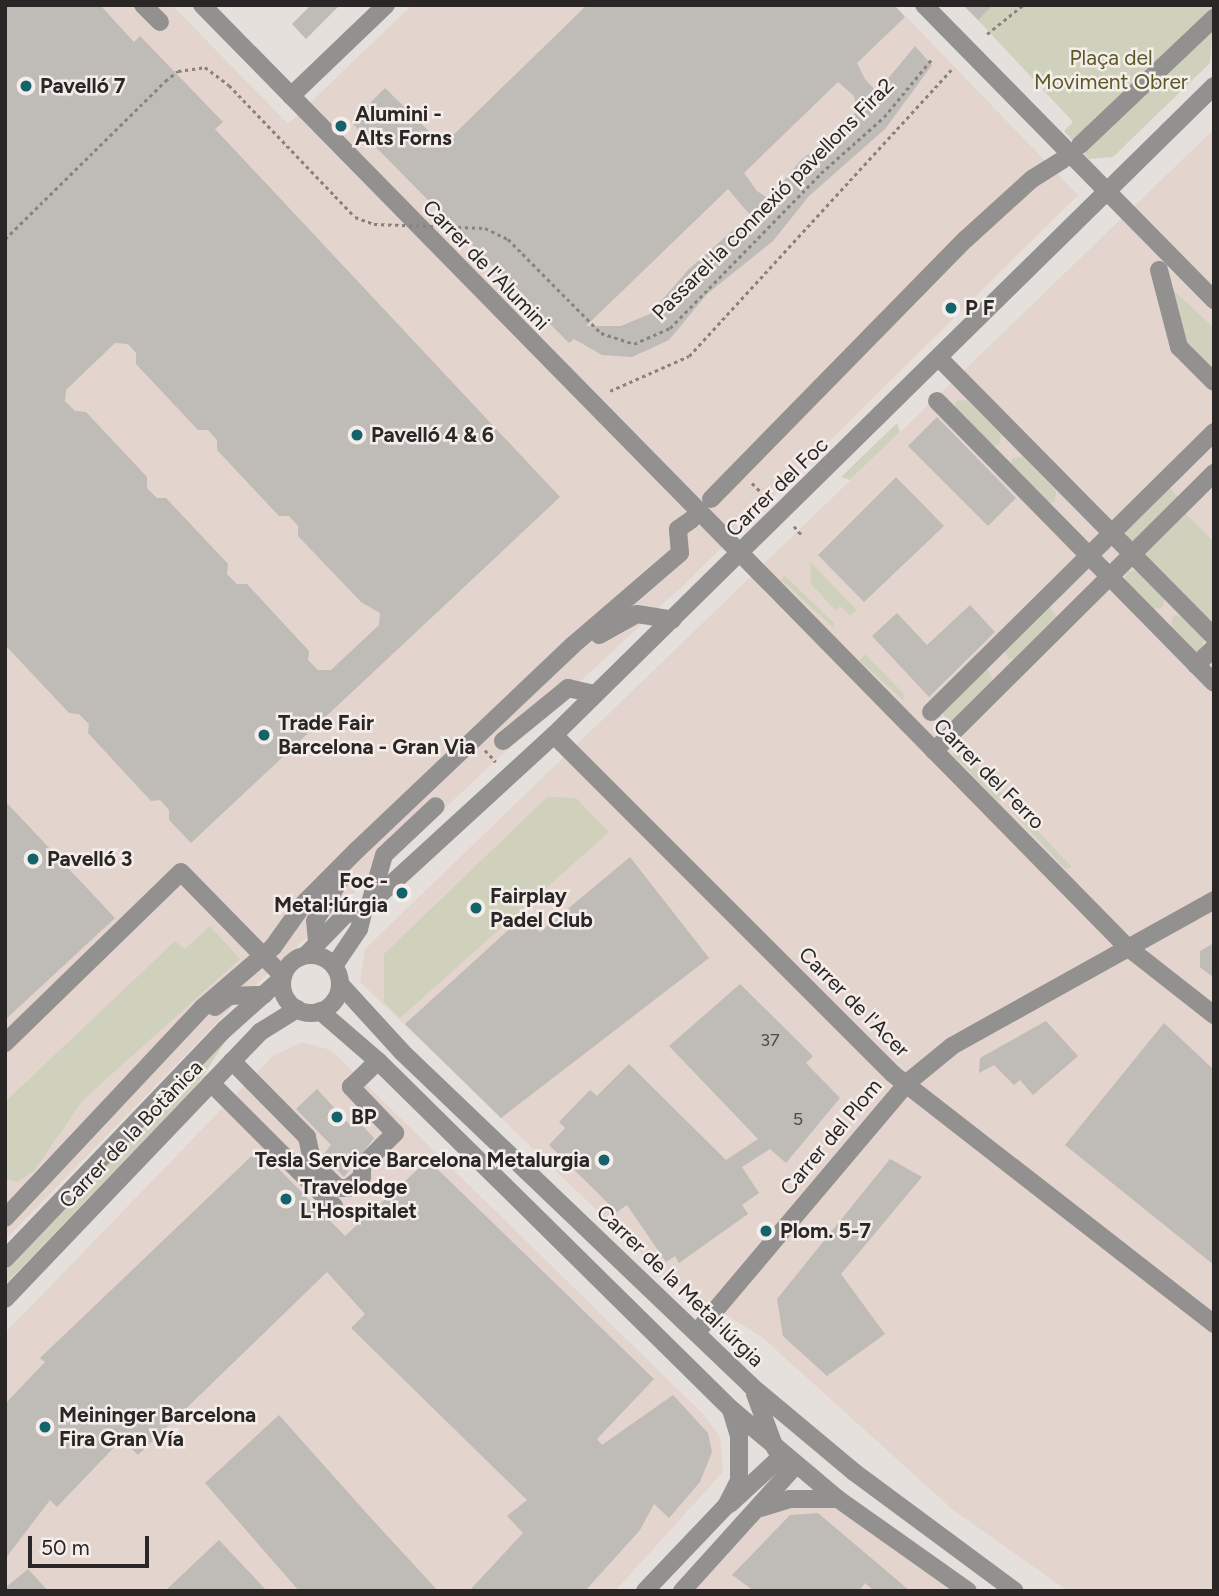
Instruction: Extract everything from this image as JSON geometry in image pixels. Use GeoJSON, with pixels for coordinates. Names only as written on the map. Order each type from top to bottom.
{"type":"FeatureCollection","features":[{"type":"Feature","properties":{"kind":"street"},"geometry":{"type":"LineString","coordinates":[[143,5],[160,22]]}},
{"type":"Feature","properties":{"kind":"street","name":"Carrer de l'Alumini"},"geometry":{"type":"LineString","coordinates":[[202,5],[742,553]]}},
{"type":"Feature","properties":{"kind":"street"},"geometry":{"type":"LineString","coordinates":[[291,96],[386,5]]}},
{"type":"Feature","properties":{"kind":"street"},"geometry":{"type":"LineString","coordinates":[[925,5],[1214,300]]}},
{"type":"Feature","properties":{"kind":"street"},"geometry":{"type":"LineString","coordinates":[[1082,142],[1116,115],[1214,18]]}},
{"type":"Feature","properties":{"kind":"street","name":"Carrer del Foc"},"geometry":{"type":"LineString","coordinates":[[314,945],[346,914],[367,906],[554,735],[940,359],[1214,86]]}},
{"type":"Feature","properties":{"kind":"street","name":"Carrer del Foc"},"geometry":{"type":"LineString","coordinates":[[712,498],[966,239],[1032,178],[1059,163]]}},
{"type":"Feature","properties":{"kind":"street"},"geometry":{"type":"LineString","coordinates":[[1159,270],[1179,347],[1214,382]]}},
{"type":"Feature","properties":{"kind":"street"},"geometry":{"type":"LineString","coordinates":[[940,359],[1214,638]]}},
{"type":"Feature","properties":{"kind":"street"},"geometry":{"type":"LineString","coordinates":[[937,401],[1214,683]]}},
{"type":"Feature","properties":{"kind":"street"},"geometry":{"type":"LineString","coordinates":[[931,712],[1214,432]]}},
{"type":"Feature","properties":{"kind":"street"},"geometry":{"type":"LineString","coordinates":[[997,463],[1020,440]]}},
{"type":"Feature","properties":{"kind":"street"},"geometry":{"type":"LineString","coordinates":[[934,751],[1214,473]]}},
{"type":"Feature","properties":{"kind":"street"},"geometry":{"type":"LineString","coordinates":[[1171,475],[1191,495]]}},
{"type":"Feature","properties":{"kind":"street"},"geometry":{"type":"LineString","coordinates":[[1051,518],[1075,496]]}},
{"type":"Feature","properties":{"kind":"street"},"geometry":{"type":"LineString","coordinates":[[266,952],[357,849],[573,645],[680,553],[685,524]]}},
{"type":"Feature","properties":{"kind":"street","name":"Carrer del Ferro"},"geometry":{"type":"LineString","coordinates":[[742,553],[1126,946],[1214,1015]]}},
{"type":"Feature","properties":{"kind":"street"},"geometry":{"type":"LineString","coordinates":[[1052,592],[1072,613]]}},
{"type":"Feature","properties":{"kind":"street"},"geometry":{"type":"LineString","coordinates":[[1156,624],[1178,601]]}},
{"type":"Feature","properties":{"kind":"street"},"geometry":{"type":"LineString","coordinates":[[320,1011],[335,1001],[340,984],[334,966],[318,955],[314,945],[315,921],[332,889],[547,681],[604,631],[637,614],[673,620]]}},
{"type":"Feature","properties":{"kind":"street"},"geometry":{"type":"LineString","coordinates":[[1196,665],[1214,648]]}},
{"type":"Feature","properties":{"kind":"street"},"geometry":{"type":"LineString","coordinates":[[988,655],[1010,675]]}},
{"type":"Feature","properties":{"kind":"street"},"geometry":{"type":"LineString","coordinates":[[503,741],[568,688],[594,694]]}},
{"type":"Feature","properties":{"kind":"street","name":"Carrer de l'Acer"},"geometry":{"type":"LineString","coordinates":[[554,735],[854,1038],[907,1083],[1214,1324]]}},
{"type":"Feature","properties":{"kind":"street"},"geometry":{"type":"LineString","coordinates":[[367,906],[384,855],[436,806]]}},
{"type":"Feature","properties":{"kind":"street"},"geometry":{"type":"LineString","coordinates":[[5,1043],[181,872],[266,952],[282,977],[284,996],[297,1009],[320,1011],[378,1061],[785,1461],[968,1591]]}},
{"type":"Feature","properties":{"kind":"street","name":"Carrer del Plom"},"geometry":{"type":"LineString","coordinates":[[696,1333],[907,1083],[952,1046],[1126,946],[1214,900]]}},
{"type":"Feature","properties":{"kind":"street","name":"Carrer del Foc"},"geometry":{"type":"LineString","coordinates":[[334,966],[359,929],[367,906]]}},
{"type":"Feature","properties":{"kind":"street"},"geometry":{"type":"LineString","coordinates":[[282,977],[287,966],[314,945]]}},
{"type":"Feature","properties":{"kind":"street","name":"Carrer de la Botànica"},"geometry":{"type":"LineString","coordinates":[[5,1219],[202,1008],[266,952]]}},
{"type":"Feature","properties":{"kind":"street","name":"Carrer de la Botànica"},"geometry":{"type":"LineString","coordinates":[[5,1259],[282,977]]}},
{"type":"Feature","properties":{"kind":"street","name":"Carrer de la Metal·lúrgia"},"geometry":{"type":"LineString","coordinates":[[340,984],[402,1052],[750,1385],[854,1472],[1015,1591]]}},
{"type":"Feature","properties":{"kind":"street","name":"Carrer de la Botànica"},"geometry":{"type":"LineString","coordinates":[[5,1299],[260,1032],[297,1009]]}},
{"type":"Feature","properties":{"kind":"street"},"geometry":{"type":"LineString","coordinates":[[232,1061],[307,1137],[312,1160],[324,1174],[338,1188],[348,1188],[362,1177],[362,1166],[396,1133],[351,1087],[378,1061]]}},
{"type":"Feature","properties":{"kind":"street"},"geometry":{"type":"LineString","coordinates":[[211,1083],[334,1206]]}},
{"type":"Feature","properties":{"kind":"street"},"geometry":{"type":"LineString","coordinates":[[750,1385],[764,1409],[785,1461]]}},
{"type":"Feature","properties":{"kind":"street"},"geometry":{"type":"LineString","coordinates":[[726,1506],[739,1481],[741,1461],[731,1409]]}},
{"type":"Feature","properties":{"kind":"street"},"geometry":{"type":"LineString","coordinates":[[645,1591],[726,1506],[785,1461]]}},
{"type":"Feature","properties":{"kind":"street"},"geometry":{"type":"LineString","coordinates":[[682,1591],[757,1509],[785,1461]]}},
{"type":"Feature","properties":{"kind":"street"},"geometry":{"type":"LineString","coordinates":[[816,1481],[854,1472]]}},
{"type":"Feature","properties":{"kind":"street"},"geometry":{"type":"LineString","coordinates":[[757,1509],[789,1499],[838,1499]]}},
{"type":"Feature","properties":{"kind":"path"},"geometry":{"type":"LineString","coordinates":[[987,34],[1023,5]]}},
{"type":"Feature","properties":{"kind":"path","name":"Passarel·la connexió pavellons Fira2"},"geometry":{"type":"LineString","coordinates":[[5,239],[164,81],[178,71],[205,67],[229,85],[355,217],[374,224],[485,228],[508,239],[601,333],[634,344],[670,328],[821,173],[884,117],[931,60]]}},
{"type":"Feature","properties":{"kind":"path"},"geometry":{"type":"LineString","coordinates":[[610,391],[689,356],[951,70]]}},
{"type":"Feature","properties":{"kind":"path","name":"Carrer del Foc"},"geometry":{"type":"LineString","coordinates":[[745,476],[767,498]]}},
{"type":"Feature","properties":{"kind":"path","name":"Carrer del Foc"},"geometry":{"type":"LineString","coordinates":[[794,526],[801,534]]}},
{"type":"Feature","properties":{"kind":"shaded area","name":"Trade Fair Barcelona - Gran Via"},"geometry":{"type":"Polygon","coordinates":[[[5,5],[172,5],[288,124],[412,5],[895,5],[1078,195],[691,578],[231,1008],[5,1240],[5,5]]]}},
{"type":"Feature","properties":{"kind":"shaded area"},"geometry":{"type":"Polygon","coordinates":[[[1214,129],[1214,1591],[1068,1591],[953,1510],[763,1338],[666,1277],[360,982],[365,949],[1214,129]]]}},
{"type":"Feature","properties":{"kind":"shaded area"},"geometry":{"type":"Polygon","coordinates":[[[302,1042],[331,1050],[704,1415],[720,1437],[723,1472],[615,1591],[5,1591],[5,1333],[273,1056],[302,1042]]]}},
{"type":"Feature","properties":{"kind":"shaded area"},"geometry":{"type":"Polygon","coordinates":[[[838,1499],[959,1591],[682,1591],[757,1509],[838,1499]]]}},
{"type":"Feature","properties":{"kind":"green space","name":"Plaça del Moviment Obrer"},"geometry":{"type":"Polygon","coordinates":[[[991,5],[1214,5],[1210,63],[1113,157],[1089,159],[1064,131],[1073,122],[977,19],[991,5]]]}},
{"type":"Feature","properties":{"kind":"green space"},"geometry":{"type":"Polygon","coordinates":[[[1171,288],[1214,328],[1214,371],[1186,347],[1171,288]]]}},
{"type":"Feature","properties":{"kind":"green space"},"geometry":{"type":"Polygon","coordinates":[[[967,400],[1001,434],[999,445],[989,446],[954,408],[957,401],[967,400]]]}},
{"type":"Feature","properties":{"kind":"green space"},"geometry":{"type":"Polygon","coordinates":[[[897,423],[900,432],[850,480],[841,477],[897,423]]]}},
{"type":"Feature","properties":{"kind":"green space"},"geometry":{"type":"Polygon","coordinates":[[[1023,457],[1056,491],[1055,502],[1045,503],[1010,465],[1013,458],[1023,457]]]}},
{"type":"Feature","properties":{"kind":"green space"},"geometry":{"type":"Polygon","coordinates":[[[1170,488],[1178,497],[1134,541],[1129,540],[1125,530],[1170,488]]]}},
{"type":"Feature","properties":{"kind":"green space"},"geometry":{"type":"Polygon","coordinates":[[[1185,513],[1214,542],[1214,631],[1140,556],[1185,513]]]}},
{"type":"Feature","properties":{"kind":"green space"},"geometry":{"type":"Polygon","coordinates":[[[810,562],[857,610],[850,616],[840,606],[835,610],[811,584],[810,562]]]}},
{"type":"Feature","properties":{"kind":"green space"},"geometry":{"type":"Polygon","coordinates":[[[1139,569],[1165,599],[1162,608],[1150,609],[1124,580],[1128,572],[1139,569]]]}},
{"type":"Feature","properties":{"kind":"green space"},"geometry":{"type":"Polygon","coordinates":[[[784,575],[834,623],[834,628],[781,580],[784,575]]]}},
{"type":"Feature","properties":{"kind":"green space"},"geometry":{"type":"Polygon","coordinates":[[[1049,607],[1057,617],[1018,659],[1008,659],[1004,649],[1049,607]]]}},
{"type":"Feature","properties":{"kind":"green space"},"geometry":{"type":"Polygon","coordinates":[[[1185,615],[1205,636],[1202,650],[1196,652],[1171,630],[1173,616],[1185,615]]]}},
{"type":"Feature","properties":{"kind":"green space"},"geometry":{"type":"Polygon","coordinates":[[[865,654],[904,694],[903,700],[860,661],[865,654]]]}},
{"type":"Feature","properties":{"kind":"green space"},"geometry":{"type":"Polygon","coordinates":[[[987,668],[994,683],[957,720],[946,720],[942,710],[987,668]]]}},
{"type":"Feature","properties":{"kind":"green space"},"geometry":{"type":"Polygon","coordinates":[[[958,749],[1002,794],[1003,799],[997,801],[953,755],[958,749]]]}},
{"type":"Feature","properties":{"kind":"green space","name":"Fairplay Padel Club"},"geometry":{"type":"Polygon","coordinates":[[[547,797],[576,798],[609,832],[400,1018],[384,1002],[384,954],[547,797]]]}},
{"type":"Feature","properties":{"kind":"green space"},"geometry":{"type":"Polygon","coordinates":[[[1008,807],[1015,807],[1072,867],[1065,869],[1008,807]]]}},
{"type":"Feature","properties":{"kind":"green space"},"geometry":{"type":"Polygon","coordinates":[[[210,926],[240,959],[83,1100],[34,1171],[17,1182],[5,1179],[5,1102],[175,941],[185,949],[210,926]]]}},
{"type":"Feature","properties":{"kind":"green space"},"geometry":{"type":"Polygon","coordinates":[[[227,1039],[197,1085],[5,1285],[5,1271],[227,1039]]]}},
{"type":"Feature","properties":{"kind":"building","name":"Pavelló 4 & 6"},"geometry":{"type":"Polygon","coordinates":[[[5,5],[100,5],[134,42],[140,36],[223,122],[215,129],[560,497],[191,843],[169,820],[169,810],[160,800],[151,801],[88,733],[89,724],[79,714],[69,713],[7,647],[5,5]],[[115,343],[66,390],[65,401],[75,411],[86,412],[147,477],[147,488],[157,498],[166,498],[228,564],[227,574],[237,584],[247,584],[309,651],[308,660],[318,670],[331,670],[379,625],[380,613],[361,602],[298,536],[298,526],[289,516],[279,516],[217,450],[217,440],[208,430],[198,430],[136,364],[136,353],[128,344],[115,343]]]}},
{"type":"Feature","properties":{"kind":"building"},"geometry":{"type":"Polygon","coordinates":[[[311,5],[340,5],[306,39],[292,24],[311,5]]]}},
{"type":"Feature","properties":{"kind":"building"},"geometry":{"type":"Polygon","coordinates":[[[587,5],[894,5],[905,17],[857,63],[865,79],[877,92],[915,46],[932,65],[885,129],[809,196],[773,241],[707,294],[669,340],[632,357],[602,355],[574,339],[569,343],[351,122],[385,88],[443,145],[587,5]],[[838,82],[744,173],[757,191],[769,199],[800,161],[851,119],[857,110],[854,96],[838,82]],[[728,189],[586,326],[621,326],[650,314],[688,270],[750,215],[728,189]]]}},
{"type":"Feature","properties":{"kind":"building"},"geometry":{"type":"Polygon","coordinates":[[[963,5],[993,5],[978,20],[963,5]]]}},
{"type":"Feature","properties":{"kind":"building"},"geometry":{"type":"Polygon","coordinates":[[[937,417],[1016,498],[988,526],[908,446],[937,417]]]}},
{"type":"Feature","properties":{"kind":"building"},"geometry":{"type":"Polygon","coordinates":[[[896,477],[944,526],[864,602],[818,555],[896,477]]]}},
{"type":"Feature","properties":{"kind":"building"},"geometry":{"type":"Polygon","coordinates":[[[970,605],[995,632],[929,697],[872,636],[897,613],[927,645],[970,605]]]}},
{"type":"Feature","properties":{"kind":"building","name":"Pavelló 3"},"geometry":{"type":"Polygon","coordinates":[[[5,801],[115,918],[5,1020],[5,801]]]}},
{"type":"Feature","properties":{"kind":"building"},"geometry":{"type":"Polygon","coordinates":[[[630,857],[709,958],[501,1118],[405,1024],[526,914],[540,932],[630,857]]]}},
{"type":"Feature","properties":{"kind":"building"},"geometry":{"type":"Polygon","coordinates":[[[1214,943],[1214,978],[1200,967],[1200,951],[1214,943]]]}},
{"type":"Feature","properties":{"kind":"building"},"geometry":{"type":"Polygon","coordinates":[[[740,984],[813,1056],[806,1063],[840,1098],[786,1163],[770,1149],[742,1167],[759,1193],[742,1205],[748,1214],[679,1263],[675,1256],[666,1262],[627,1205],[617,1212],[549,1145],[565,1128],[559,1122],[590,1090],[597,1096],[629,1064],[726,1160],[758,1139],[669,1046],[740,984]]]}},
{"type":"Feature","properties":{"kind":"building"},"geometry":{"type":"Polygon","coordinates":[[[1046,1021],[1078,1056],[1033,1095],[1020,1080],[1014,1085],[994,1065],[979,1073],[980,1058],[1046,1021]]]}},
{"type":"Feature","properties":{"kind":"building"},"geometry":{"type":"Polygon","coordinates":[[[1164,1023],[1214,1070],[1214,1265],[1065,1145],[1164,1023]]]}},
{"type":"Feature","properties":{"kind":"building"},"geometry":{"type":"Polygon","coordinates":[[[317,1089],[351,1126],[357,1120],[374,1138],[344,1177],[323,1155],[331,1145],[296,1109],[317,1089]]]}},
{"type":"Feature","properties":{"kind":"building"},"geometry":{"type":"Polygon","coordinates":[[[259,1149],[345,1236],[428,1160],[654,1379],[597,1439],[602,1445],[673,1395],[708,1433],[712,1452],[700,1482],[669,1518],[654,1504],[640,1530],[585,1591],[469,1591],[523,1533],[507,1516],[527,1500],[351,1328],[365,1314],[327,1272],[138,1455],[122,1439],[57,1507],[50,1500],[5,1559],[5,1404],[45,1362],[40,1358],[259,1149]]]}},
{"type":"Feature","properties":{"kind":"building"},"geometry":{"type":"Polygon","coordinates":[[[890,1159],[922,1177],[841,1274],[885,1334],[827,1376],[783,1336],[777,1299],[890,1159]]]}},
{"type":"Feature","properties":{"kind":"building"},"geometry":{"type":"Polygon","coordinates":[[[279,1415],[438,1591],[299,1591],[205,1483],[279,1415]]]}},
{"type":"Feature","properties":{"kind":"building"},"geometry":{"type":"Polygon","coordinates":[[[818,1513],[910,1591],[874,1591],[865,1583],[859,1591],[754,1591],[732,1575],[790,1515],[818,1513]]]}},
{"type":"Feature","properties":{"kind":"building"},"geometry":{"type":"Polygon","coordinates":[[[219,1540],[267,1591],[165,1591],[219,1540]]]}},
{"type":"Feature","properties":{"kind":"building"},"geometry":{"type":"Polygon","coordinates":[[[28,1569],[48,1591],[5,1591],[5,1588],[28,1569]]]}},
{"type":"Feature","properties":{"kind":"place","name":"Pavelló 7"},"geometry":{"type":"Point","coordinates":[26,86]}},
{"type":"Feature","properties":{"kind":"place","name":"Alumini - Alts Forns"},"geometry":{"type":"Point","coordinates":[341,126]}},
{"type":"Feature","properties":{"kind":"place","name":"P F"},"geometry":{"type":"Point","coordinates":[951,308]}},
{"type":"Feature","properties":{"kind":"place","name":"Pavelló 4 & 6"},"geometry":{"type":"Point","coordinates":[357,435]}},
{"type":"Feature","properties":{"kind":"place","name":"Trade Fair Barcelona - Gran Via"},"geometry":{"type":"Point","coordinates":[264,735]}},
{"type":"Feature","properties":{"kind":"place","name":"Pavelló 3"},"geometry":{"type":"Point","coordinates":[33,859]}},
{"type":"Feature","properties":{"kind":"place","name":"Foc - Metal·lúrgia"},"geometry":{"type":"Point","coordinates":[402,893]}},
{"type":"Feature","properties":{"kind":"place","name":"Fairplay Padel Club"},"geometry":{"type":"Point","coordinates":[476,908]}},
{"type":"Feature","properties":{"kind":"place","name":"BP"},"geometry":{"type":"Point","coordinates":[337,1117]}},
{"type":"Feature","properties":{"kind":"place","name":"Tesla Service Barcelona Metalurgia"},"geometry":{"type":"Point","coordinates":[604,1160]}},
{"type":"Feature","properties":{"kind":"place","name":"Travelodge L'Hospitalet"},"geometry":{"type":"Point","coordinates":[286,1199]}},
{"type":"Feature","properties":{"kind":"place","name":"Plom. 5-7"},"geometry":{"type":"Point","coordinates":[766,1231]}},
{"type":"Feature","properties":{"kind":"place","name":"Meininger Barcelona Fira Gran Vía"},"geometry":{"type":"Point","coordinates":[45,1427]}}]}
